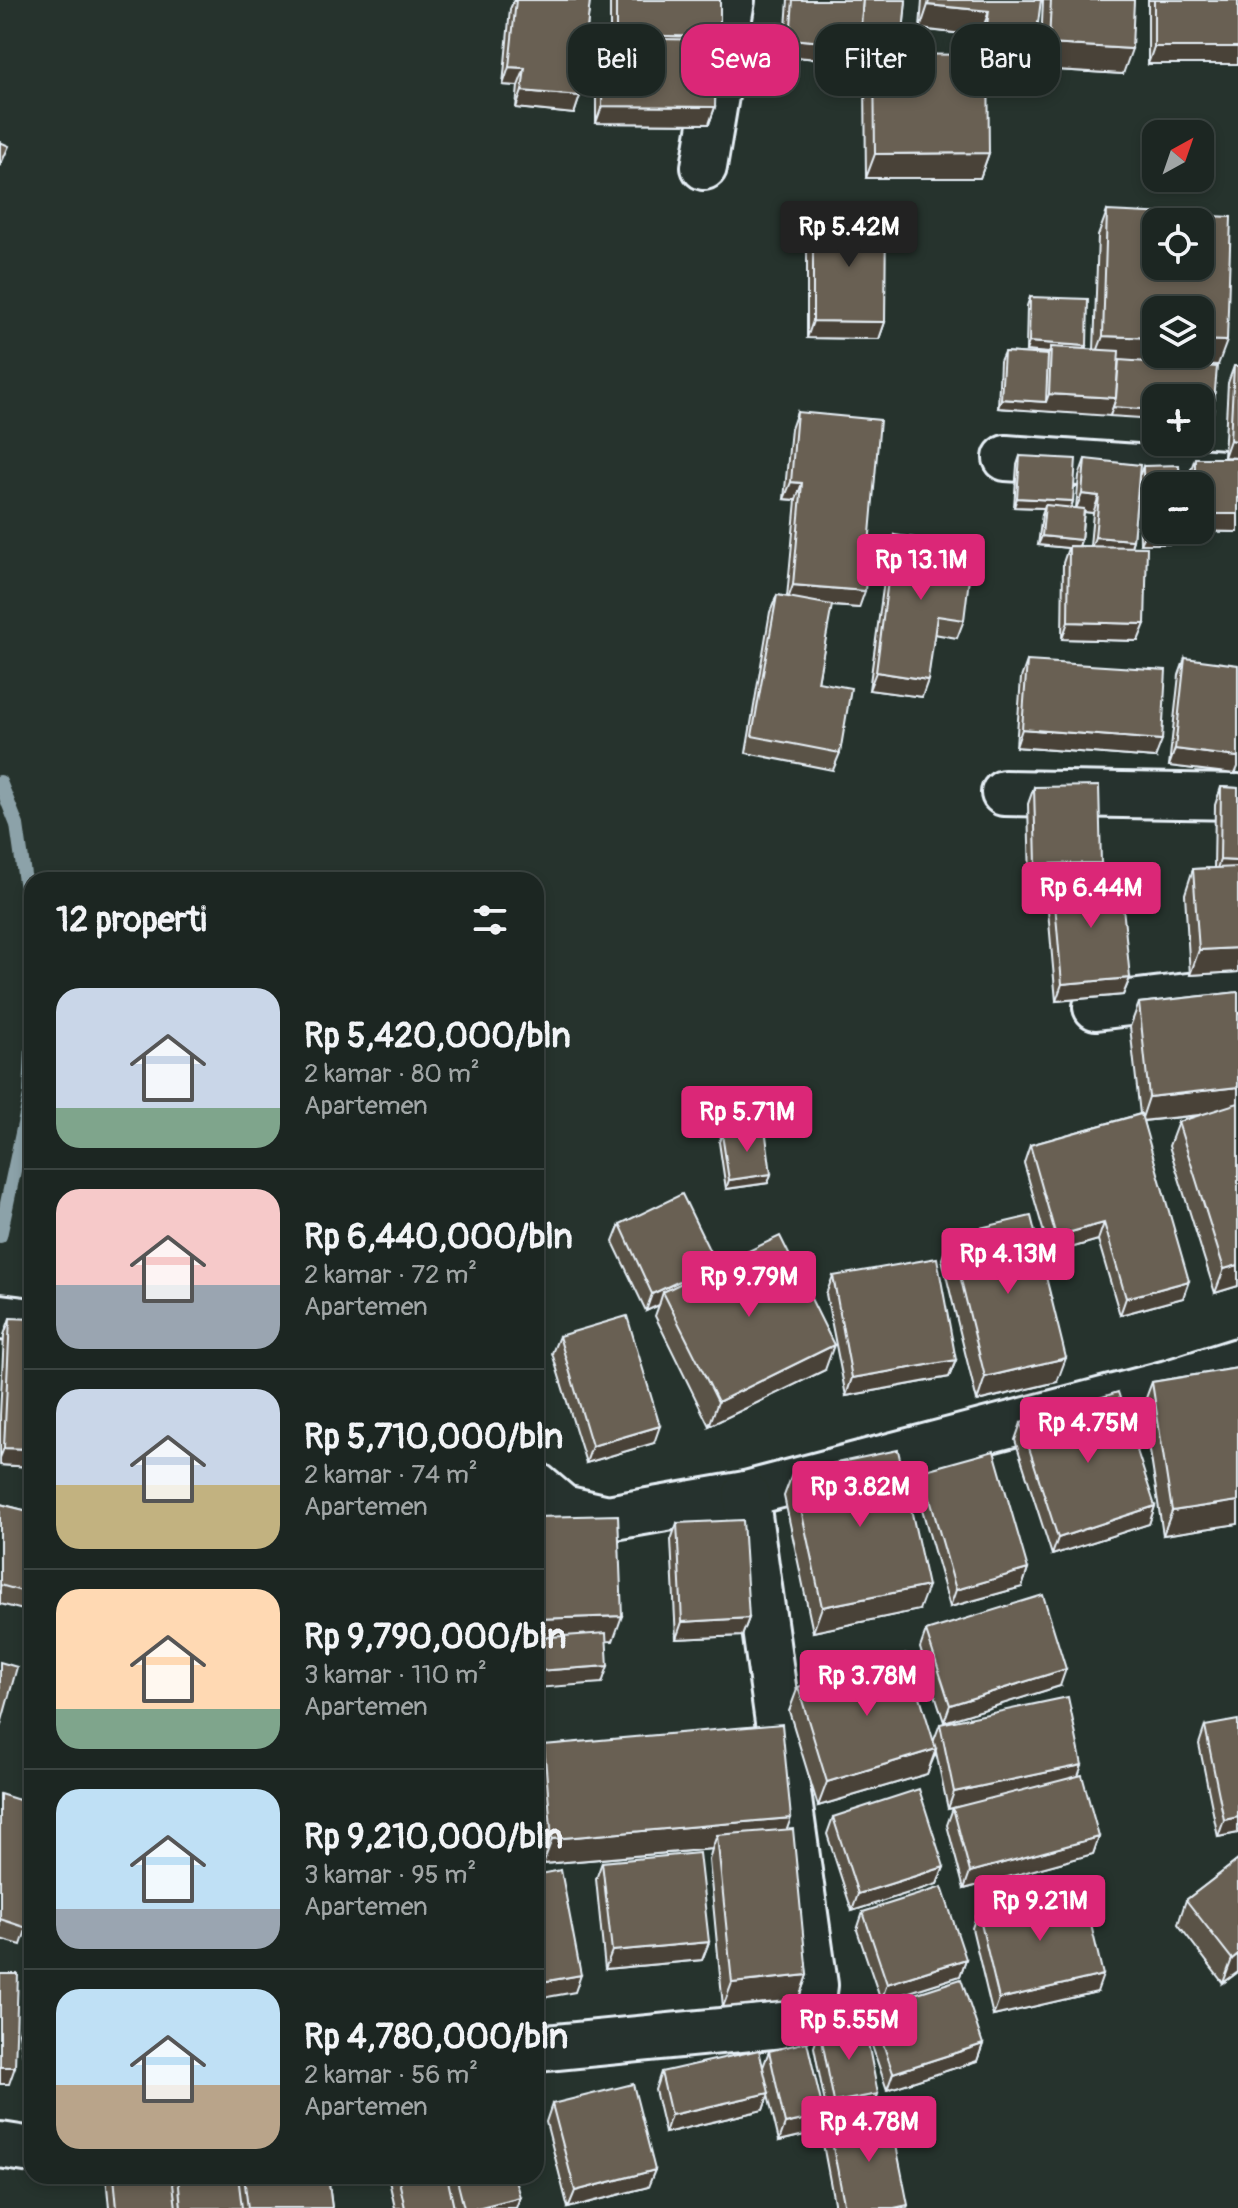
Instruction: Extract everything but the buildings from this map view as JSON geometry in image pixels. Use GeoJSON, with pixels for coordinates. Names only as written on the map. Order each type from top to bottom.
{"type":"FeatureCollection","features":[{"type":"Feature","properties":{"kind":"street"},"geometry":{"type":"LineString","coordinates":[[704,167],[732,0]]}},
{"type":"Feature","properties":{"kind":"street"},"geometry":{"type":"LineString","coordinates":[[1006,458],[1238,474]]}},
{"type":"Feature","properties":{"kind":"street"},"geometry":{"type":"LineString","coordinates":[[1004,793],[1238,797]]}},
{"type":"Feature","properties":{"kind":"street"},"geometry":{"type":"LineString","coordinates":[[1096,1007],[1238,990]]}},
{"type":"Feature","properties":{"kind":"street"},"geometry":{"type":"LineString","coordinates":[[0,1317],[24,1320]]}},
{"type":"Feature","properties":{"kind":"street"},"geometry":{"type":"LineString","coordinates":[[544,1492],[563,1508],[608,1518],[746,1494],[1168,1383],[1238,1361]]}},
{"type":"Feature","properties":{"kind":"street"},"geometry":{"type":"LineString","coordinates":[[544,2048],[792,2024],[812,2008],[815,1985],[746,1494]]}},
{"type":"Feature","properties":{"kind":"street"},"geometry":{"type":"LineString","coordinates":[[0,2145],[24,2149]]}},
{"type":"Feature","properties":{"kind":"waterway"},"geometry":{"type":"LineString","coordinates":[[0,782],[17,825],[24,874]]}},
{"type":"Feature","properties":{"kind":"waterway"},"geometry":{"type":"LineString","coordinates":[[0,1236],[24,1124]]}}]}
